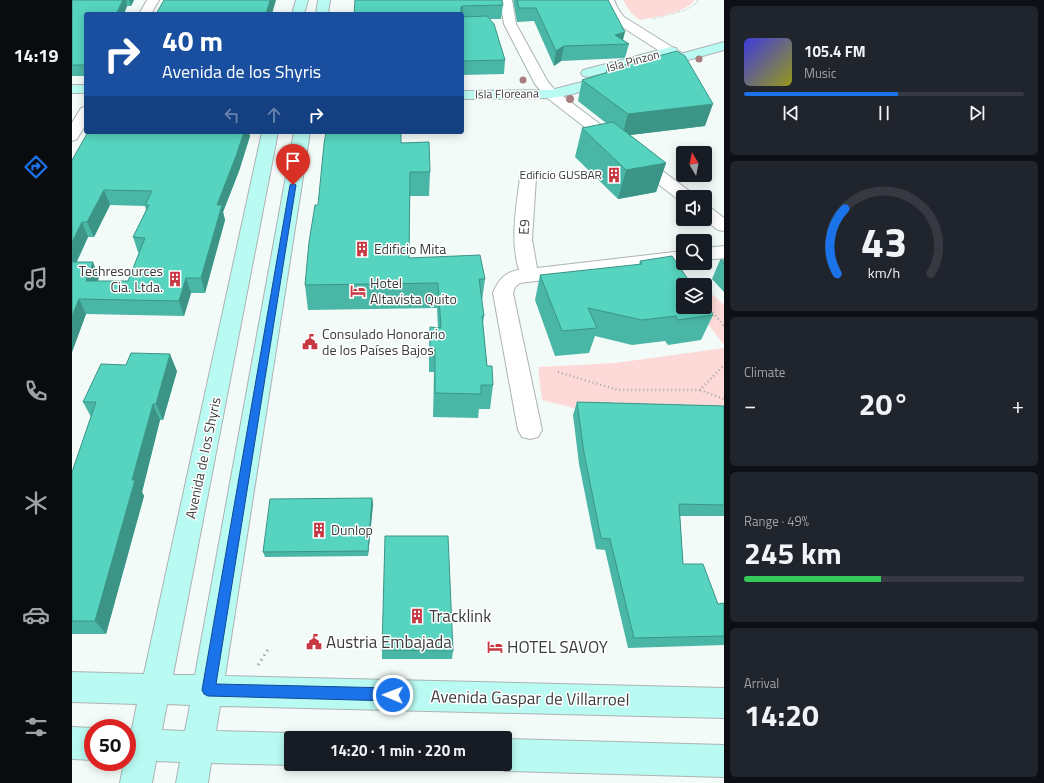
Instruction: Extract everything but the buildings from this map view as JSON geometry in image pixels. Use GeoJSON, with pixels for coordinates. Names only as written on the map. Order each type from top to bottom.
{"type":"FeatureCollection","features":[{"type":"Feature","properties":{"kind":"main road"},"geometry":{"type":"LineString","coordinates":[[299,12],[302,0]]}},
{"type":"Feature","properties":{"kind":"main road"},"geometry":{"type":"LineString","coordinates":[[322,12],[324,0]]}},
{"type":"Feature","properties":{"kind":"main road","name":"Isla Pinzon"},"geometry":{"type":"LineString","coordinates":[[546,89],[564,92],[724,37]]}},
{"type":"Feature","properties":{"kind":"main road","name":"Isla Pinzon"},"geometry":{"type":"LineString","coordinates":[[674,55],[724,46]]}},
{"type":"Feature","properties":{"kind":"main road","name":"Isla Floreana"},"geometry":{"type":"LineString","coordinates":[[464,86],[546,89]]}},
{"type":"Feature","properties":{"kind":"main road"},"geometry":{"type":"LineString","coordinates":[[72,89],[84,89]]}},
{"type":"Feature","properties":{"kind":"main road","name":"Isla Floreana"},"geometry":{"type":"LineString","coordinates":[[464,95],[546,89]]}},
{"type":"Feature","properties":{"kind":"main road","name":"Avenida de los Shyris"},"geometry":{"type":"LineString","coordinates":[[136,745],[156,689],[270,134]]}},
{"type":"Feature","properties":{"kind":"main road"},"geometry":{"type":"LineString","coordinates":[[192,783],[302,134]]}},
{"type":"Feature","properties":{"kind":"main road","name":"Avenida Gaspar de Villarroel"},"geometry":{"type":"LineString","coordinates":[[72,687],[724,703]]}},
{"type":"Feature","properties":{"kind":"main road"},"geometry":{"type":"LineString","coordinates":[[72,743],[84,744]]}},
{"type":"Feature","properties":{"kind":"main road"},"geometry":{"type":"LineString","coordinates":[[136,745],[284,749]]}},
{"type":"Feature","properties":{"kind":"main road"},"geometry":{"type":"LineString","coordinates":[[512,755],[724,761]]}},
{"type":"Feature","properties":{"kind":"main road","name":"Avenida de los Shyris"},"geometry":{"type":"LineString","coordinates":[[136,771],[136,783]]}},
{"type":"Feature","properties":{"kind":"street"},"geometry":{"type":"LineString","coordinates":[[145,12],[153,0]]}},
{"type":"Feature","properties":{"kind":"street"},"geometry":{"type":"LineString","coordinates":[[506,0],[504,24],[546,89],[677,190]]}},
{"type":"Feature","properties":{"kind":"street"},"geometry":{"type":"LineString","coordinates":[[608,0],[612,10],[620,20],[674,55]]}},
{"type":"Feature","properties":{"kind":"street"},"geometry":{"type":"LineString","coordinates":[[72,136],[84,115]]}},
{"type":"Feature","properties":{"kind":"street","name":"E9"},"geometry":{"type":"LineString","coordinates":[[528,178],[522,236],[525,259],[530,275]]}},
{"type":"Feature","properties":{"kind":"street"},"geometry":{"type":"LineString","coordinates":[[712,217],[724,226]]}},
{"type":"Feature","properties":{"kind":"street"},"geometry":{"type":"LineString","coordinates":[[712,253],[724,252]]}},
{"type":"Feature","properties":{"kind":"street"},"geometry":{"type":"LineString","coordinates":[[530,430],[503,293],[504,288],[510,280],[515,277],[676,258]]}},
{"type":"Feature","properties":{"kind":"path"},"geometry":{"type":"LineString","coordinates":[[648,21],[686,10],[698,2],[697,0]]}},
{"type":"Feature","properties":{"kind":"path"},"geometry":{"type":"LineString","coordinates":[[712,311],[724,326]]}},
{"type":"Feature","properties":{"kind":"path"},"geometry":{"type":"LineString","coordinates":[[700,390],[724,365]]}},
{"type":"Feature","properties":{"kind":"path"},"geometry":{"type":"LineString","coordinates":[[558,372],[618,390],[700,390],[724,399]]}},
{"type":"Feature","properties":{"kind":"path"},"geometry":{"type":"LineString","coordinates":[[256,667],[268,648]]}},
{"type":"Feature","properties":{"kind":"shaded area"},"geometry":{"type":"Polygon","coordinates":[[[623,0],[694,0],[685,8],[678,11],[640,20],[631,13],[623,0]]]}},
{"type":"Feature","properties":{"kind":"shaded area"},"geometry":{"type":"Polygon","coordinates":[[[712,294],[724,305],[724,345],[700,314],[712,314],[712,294]]]}},
{"type":"Feature","properties":{"kind":"shaded area"},"geometry":{"type":"Polygon","coordinates":[[[724,348],[724,412],[574,408],[542,400],[538,367],[615,363],[724,348]]]}},
{"type":"Feature","properties":{"kind":"place","name":"Edificio GUSBAR"},"geometry":{"type":"Point","coordinates":[614,175]}},
{"type":"Feature","properties":{"kind":"place","name":"Edificio Mita"},"geometry":{"type":"Point","coordinates":[362,249]}},
{"type":"Feature","properties":{"kind":"place","name":"Techresources Cia. Ltda."},"geometry":{"type":"Point","coordinates":[175,279]}},
{"type":"Feature","properties":{"kind":"place","name":"Hotel Altavista Quito"},"geometry":{"type":"Point","coordinates":[358,291]}},
{"type":"Feature","properties":{"kind":"place","name":"Consulado Honorario de los Países Bajos"},"geometry":{"type":"Point","coordinates":[310,342]}},
{"type":"Feature","properties":{"kind":"place","name":"Dunlop"},"geometry":{"type":"Point","coordinates":[319,530]}},
{"type":"Feature","properties":{"kind":"place","name":"Tracklink"},"geometry":{"type":"Point","coordinates":[417,616]}},
{"type":"Feature","properties":{"kind":"place","name":"Austria Embajada"},"geometry":{"type":"Point","coordinates":[314,642]}},
{"type":"Feature","properties":{"kind":"place","name":"HOTEL SAVOY"},"geometry":{"type":"Point","coordinates":[495,647]}},
{"type":"Feature","properties":{"kind":"route"},"geometry":{"type":"LineString","coordinates":[[293,185],[208,690],[393,695]]}}]}
